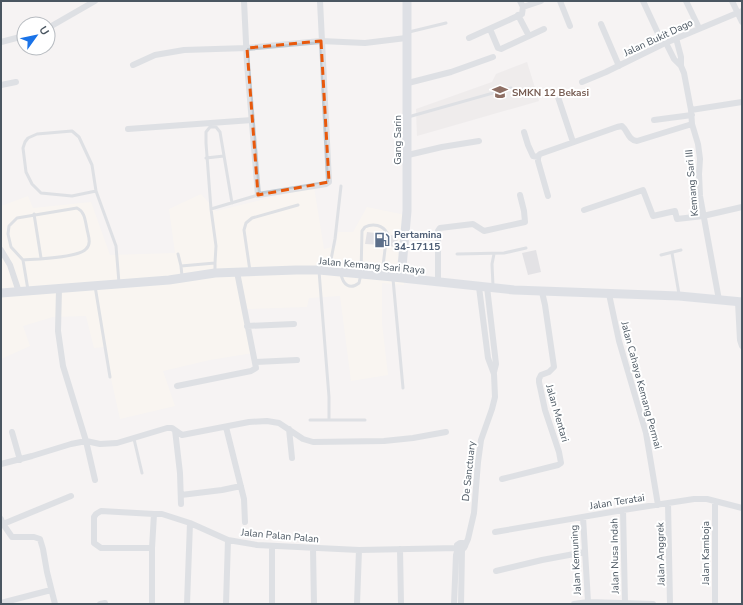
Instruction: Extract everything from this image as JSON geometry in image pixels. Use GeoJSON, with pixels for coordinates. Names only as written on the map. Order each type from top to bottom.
{"type":"FeatureCollection","features":[{"type":"Feature","properties":{"kind":"main road","name":"Gang Sarin"},"geometry":{"type":"LineString","coordinates":[[397,277],[408,211],[407,1]]}},
{"type":"Feature","properties":{"kind":"main road","name":"Jalan Kemang Sari Raya"},"geometry":{"type":"LineString","coordinates":[[1,292],[95,286],[182,278],[216,273],[319,270],[542,292],[679,296],[740,302]]}},
{"type":"Feature","properties":{"kind":"street"},"geometry":{"type":"LineString","coordinates":[[56,23],[95,1]]}},
{"type":"Feature","properties":{"kind":"street"},"geometry":{"type":"LineString","coordinates":[[244,1],[258,195],[326,184],[329,182],[320,1]]}},
{"type":"Feature","properties":{"kind":"street"},"geometry":{"type":"LineString","coordinates":[[469,38],[490,30],[522,14],[523,8],[520,1]]}},
{"type":"Feature","properties":{"kind":"street"},"geometry":{"type":"LineString","coordinates":[[560,1],[570,26]]}},
{"type":"Feature","properties":{"kind":"street","name":"Kemang Sari III"},"geometry":{"type":"LineString","coordinates":[[643,1],[664,44],[674,59],[681,66],[684,73],[692,112],[692,124],[698,144],[700,159],[699,174],[703,216],[720,300]]}},
{"type":"Feature","properties":{"kind":"street"},"geometry":{"type":"LineString","coordinates":[[686,1],[699,28]]}},
{"type":"Feature","properties":{"kind":"street"},"geometry":{"type":"LineString","coordinates":[[732,1],[740,12],[742,22]]}},
{"type":"Feature","properties":{"kind":"street"},"geometry":{"type":"LineString","coordinates":[[523,8],[541,2]]}},
{"type":"Feature","properties":{"kind":"street","name":"Jalan Bukit Dago"},"geometry":{"type":"LineString","coordinates":[[582,82],[620,66],[676,38],[740,12]]}},
{"type":"Feature","properties":{"kind":"street"},"geometry":{"type":"LineString","coordinates":[[518,15],[529,36]]}},
{"type":"Feature","properties":{"kind":"street"},"geometry":{"type":"LineString","coordinates":[[601,24],[620,66]]}},
{"type":"Feature","properties":{"kind":"street"},"geometry":{"type":"LineString","coordinates":[[490,30],[498,48],[501,49],[544,29]]}},
{"type":"Feature","properties":{"kind":"street"},"geometry":{"type":"LineString","coordinates":[[133,65],[155,55],[177,51],[247,48],[321,42],[365,43],[407,35]]}},
{"type":"Feature","properties":{"kind":"street"},"geometry":{"type":"LineString","coordinates":[[1,42],[16,38]]}},
{"type":"Feature","properties":{"kind":"street","name":"Kemang Sari III"},"geometry":{"type":"LineString","coordinates":[[676,38],[681,56],[681,66]]}},
{"type":"Feature","properties":{"kind":"street"},"geometry":{"type":"LineString","coordinates":[[408,83],[451,72],[493,57]]}},
{"type":"Feature","properties":{"kind":"street"},"geometry":{"type":"LineString","coordinates":[[1,86],[16,82]]}},
{"type":"Feature","properties":{"kind":"street"},"geometry":{"type":"LineString","coordinates":[[558,97],[573,142]]}},
{"type":"Feature","properties":{"kind":"street"},"geometry":{"type":"LineString","coordinates":[[654,120],[742,102]]}},
{"type":"Feature","properties":{"kind":"street"},"geometry":{"type":"LineString","coordinates":[[128,129],[252,120]]}},
{"type":"Feature","properties":{"kind":"street"},"geometry":{"type":"LineString","coordinates":[[538,157],[540,154],[622,126],[633,141],[637,141],[692,124]]}},
{"type":"Feature","properties":{"kind":"street"},"geometry":{"type":"LineString","coordinates":[[524,132],[533,156],[538,157]]}},
{"type":"Feature","properties":{"kind":"street"},"geometry":{"type":"LineString","coordinates":[[408,155],[442,147],[479,141]]}},
{"type":"Feature","properties":{"kind":"street"},"geometry":{"type":"LineString","coordinates":[[538,157],[548,196]]}},
{"type":"Feature","properties":{"kind":"street"},"geometry":{"type":"LineString","coordinates":[[584,210],[643,190],[653,216],[675,211],[677,219],[703,216],[742,207]]}},
{"type":"Feature","properties":{"kind":"street"},"geometry":{"type":"LineString","coordinates":[[438,282],[438,231],[440,228],[473,224],[484,232],[525,222],[520,196]]}},
{"type":"Feature","properties":{"kind":"street"},"geometry":{"type":"LineString","coordinates":[[1,250],[24,291]]}},
{"type":"Feature","properties":{"kind":"street"},"geometry":{"type":"LineString","coordinates":[[178,386],[254,370],[256,368],[237,272]]}},
{"type":"Feature","properties":{"kind":"street","name":"De Sanctuary"},"geometry":{"type":"LineString","coordinates":[[459,547],[468,539],[472,525],[481,440],[492,409],[496,387],[494,374],[488,358],[487,287]]}},
{"type":"Feature","properties":{"kind":"street"},"geometry":{"type":"LineString","coordinates":[[59,289],[58,331],[63,366],[86,441],[95,480]]}},
{"type":"Feature","properties":{"kind":"street","name":"Jalan Mentari"},"geometry":{"type":"LineString","coordinates":[[502,479],[558,465],[561,461],[551,424],[545,410],[539,382],[541,375],[549,372],[554,367],[542,292]]}},
{"type":"Feature","properties":{"kind":"street","name":"Jalan Cahaya Kemang Permai"},"geometry":{"type":"LineString","coordinates":[[609,294],[619,341],[646,433],[658,505]]}},
{"type":"Feature","properties":{"kind":"street"},"geometry":{"type":"LineString","coordinates":[[740,302],[741,342]]}},
{"type":"Feature","properties":{"kind":"street"},"geometry":{"type":"LineString","coordinates":[[247,326],[294,324]]}},
{"type":"Feature","properties":{"kind":"street"},"geometry":{"type":"LineString","coordinates":[[256,362],[297,360]]}},
{"type":"Feature","properties":{"kind":"street"},"geometry":{"type":"LineString","coordinates":[[1,464],[86,441],[100,444],[117,443],[163,428],[172,428],[182,435],[249,422],[267,421],[279,423],[303,440],[313,442],[384,441],[414,438],[446,432]]}},
{"type":"Feature","properties":{"kind":"street"},"geometry":{"type":"LineString","coordinates":[[226,427],[244,499],[245,522]]}},
{"type":"Feature","properties":{"kind":"street"},"geometry":{"type":"LineString","coordinates":[[176,430],[181,504]]}},
{"type":"Feature","properties":{"kind":"street"},"geometry":{"type":"LineString","coordinates":[[288,430],[292,458]]}},
{"type":"Feature","properties":{"kind":"street"},"geometry":{"type":"LineString","coordinates":[[12,432],[20,460]]}},
{"type":"Feature","properties":{"kind":"street"},"geometry":{"type":"LineString","coordinates":[[181,495],[241,486]]}},
{"type":"Feature","properties":{"kind":"street"},"geometry":{"type":"LineString","coordinates":[[55,604],[47,572],[44,549],[40,539],[34,537],[12,537],[2,522],[71,496]]}},
{"type":"Feature","properties":{"kind":"street","name":"Jalan Teratai"},"geometry":{"type":"LineString","coordinates":[[494,532],[694,499],[707,499],[742,508]]}},
{"type":"Feature","properties":{"kind":"street","name":"Jalan Kamboja"},"geometry":{"type":"LineString","coordinates":[[715,502],[715,604]]}},
{"type":"Feature","properties":{"kind":"street","name":"Jalan Anggrek"},"geometry":{"type":"LineString","coordinates":[[668,503],[670,604]]}},
{"type":"Feature","properties":{"kind":"street","name":"Jalan Nusa Indah"},"geometry":{"type":"LineString","coordinates":[[623,510],[624,603]]}},
{"type":"Feature","properties":{"kind":"street","name":"Jalan Palan Palan"},"geometry":{"type":"LineString","coordinates":[[152,548],[101,548],[97,546],[94,543],[94,517],[101,511],[162,514],[190,523],[228,540],[272,547],[359,550],[459,547]]}},
{"type":"Feature","properties":{"kind":"street"},"geometry":{"type":"LineString","coordinates":[[152,604],[152,548],[154,514]]}},
{"type":"Feature","properties":{"kind":"street","name":"Jalan Kemuning"},"geometry":{"type":"LineString","coordinates":[[583,517],[588,602]]}},
{"type":"Feature","properties":{"kind":"street"},"geometry":{"type":"LineString","coordinates":[[187,604],[190,523]]}},
{"type":"Feature","properties":{"kind":"street"},"geometry":{"type":"LineString","coordinates":[[226,604],[228,540]]}},
{"type":"Feature","properties":{"kind":"street"},"geometry":{"type":"LineString","coordinates":[[272,547],[272,604]]}},
{"type":"Feature","properties":{"kind":"street"},"geometry":{"type":"LineString","coordinates":[[454,604],[456,555],[459,547]]}},
{"type":"Feature","properties":{"kind":"street"},"geometry":{"type":"LineString","coordinates":[[459,547],[461,604]]}},
{"type":"Feature","properties":{"kind":"street"},"geometry":{"type":"LineString","coordinates":[[313,549],[314,604]]}},
{"type":"Feature","properties":{"kind":"street"},"geometry":{"type":"LineString","coordinates":[[400,549],[401,604]]}},
{"type":"Feature","properties":{"kind":"street"},"geometry":{"type":"LineString","coordinates":[[357,604],[359,550]]}},
{"type":"Feature","properties":{"kind":"street"},"geometry":{"type":"LineString","coordinates":[[496,571],[585,552]]}},
{"type":"Feature","properties":{"kind":"street"},"geometry":{"type":"LineString","coordinates":[[2,603],[51,590]]}},
{"type":"Feature","properties":{"kind":"street"},"geometry":{"type":"LineString","coordinates":[[574,604],[588,602],[653,604]]}},
{"type":"Feature","properties":{"kind":"lane"},"geometry":{"type":"LineString","coordinates":[[407,35],[446,23]]}},
{"type":"Feature","properties":{"kind":"lane"},"geometry":{"type":"LineString","coordinates":[[408,117],[511,88]]}},
{"type":"Feature","properties":{"kind":"lane"},"geometry":{"type":"LineString","coordinates":[[216,273],[216,246],[206,158],[206,132],[210,127],[216,128],[220,132],[232,203]]}},
{"type":"Feature","properties":{"kind":"lane"},"geometry":{"type":"LineString","coordinates":[[96,191],[72,196],[41,193],[35,189],[26,172],[23,148],[25,142],[28,138],[37,134],[72,131],[79,136],[92,165],[96,191],[116,246],[119,283]]}},
{"type":"Feature","properties":{"kind":"lane"},"geometry":{"type":"LineString","coordinates":[[206,158],[224,156]]}},
{"type":"Feature","properties":{"kind":"lane"},"geometry":{"type":"LineString","coordinates":[[329,271],[335,239],[340,186]]}},
{"type":"Feature","properties":{"kind":"lane"},"geometry":{"type":"LineString","coordinates":[[211,209],[258,195]]}},
{"type":"Feature","properties":{"kind":"lane"},"geometry":{"type":"LineString","coordinates":[[250,271],[244,230],[246,223],[252,218],[298,205]]}},
{"type":"Feature","properties":{"kind":"lane"},"geometry":{"type":"LineString","coordinates":[[23,260],[67,256],[80,253],[87,248],[90,241],[84,214],[81,210],[77,208],[34,214],[17,218],[9,226],[8,234],[11,247],[23,260],[24,291]]}},
{"type":"Feature","properties":{"kind":"lane"},"geometry":{"type":"LineString","coordinates":[[34,214],[41,258]]}},
{"type":"Feature","properties":{"kind":"lane"},"geometry":{"type":"LineString","coordinates":[[341,272],[342,280],[346,285],[350,287],[359,283],[361,274],[362,231],[365,227],[373,225],[383,227],[388,233],[382,276]]}},
{"type":"Feature","properties":{"kind":"lane"},"geometry":{"type":"LineString","coordinates":[[457,254],[494,254],[526,248]]}},
{"type":"Feature","properties":{"kind":"lane"},"geometry":{"type":"LineString","coordinates":[[661,255],[681,250]]}},
{"type":"Feature","properties":{"kind":"lane"},"geometry":{"type":"LineString","coordinates":[[672,253],[679,296]]}},
{"type":"Feature","properties":{"kind":"lane"},"geometry":{"type":"LineString","coordinates":[[178,254],[182,278]]}},
{"type":"Feature","properties":{"kind":"lane"},"geometry":{"type":"LineString","coordinates":[[487,287],[494,254]]}},
{"type":"Feature","properties":{"kind":"lane"},"geometry":{"type":"LineString","coordinates":[[181,266],[215,262]]}},
{"type":"Feature","properties":{"kind":"lane"},"geometry":{"type":"LineString","coordinates":[[319,270],[329,397],[329,419]]}},
{"type":"Feature","properties":{"kind":"lane"},"geometry":{"type":"LineString","coordinates":[[397,277],[403,388]]}},
{"type":"Feature","properties":{"kind":"lane"},"geometry":{"type":"LineString","coordinates":[[95,286],[110,377]]}},
{"type":"Feature","properties":{"kind":"lane"},"geometry":{"type":"LineString","coordinates":[[310,420],[365,420]]}},
{"type":"Feature","properties":{"kind":"lane"},"geometry":{"type":"LineString","coordinates":[[134,438],[142,472]]}},
{"type":"Feature","properties":{"kind":"highlighted area"},"geometry":{"type":"Polygon","coordinates":[[[321,41],[329,182],[258,195],[247,48],[321,41]]]}},
{"type":"Feature","properties":{"kind":"shaded area","name":"SMKN 12 Bekasi"},"geometry":{"type":"Polygon","coordinates":[[[527,62],[539,101],[417,136],[416,109],[492,82],[496,74],[527,62]]]}},
{"type":"Feature","properties":{"kind":"shaded area"},"geometry":{"type":"Polygon","coordinates":[[[314,187],[324,249],[336,246],[338,232],[353,232],[367,207],[410,216],[404,285],[382,283],[382,323],[388,375],[351,381],[340,296],[309,298],[307,307],[246,309],[253,353],[210,360],[163,371],[175,406],[120,419],[104,347],[94,348],[86,316],[53,317],[23,326],[30,346],[1,359],[1,206],[28,196],[33,208],[91,202],[110,255],[175,253],[169,209],[201,194],[216,211],[314,187]]]}},
{"type":"Feature","properties":{"kind":"building"},"geometry":{"type":"Polygon","coordinates":[[[367,232],[384,234],[382,245],[365,244],[367,232]]]}},
{"type":"Feature","properties":{"kind":"building"},"geometry":{"type":"Polygon","coordinates":[[[390,235],[398,236],[397,247],[388,246],[390,235]]]}},
{"type":"Feature","properties":{"kind":"building"},"geometry":{"type":"Polygon","coordinates":[[[536,250],[541,272],[528,275],[522,253],[536,250]]]}},
{"type":"Feature","properties":{"kind":"place","name":"SMKN 12 Bekasi"},"geometry":{"type":"Point","coordinates":[500,92]}},
{"type":"Feature","properties":{"kind":"place","name":"Pertamina 34-17115"},"geometry":{"type":"Point","coordinates":[382,240]}}]}
